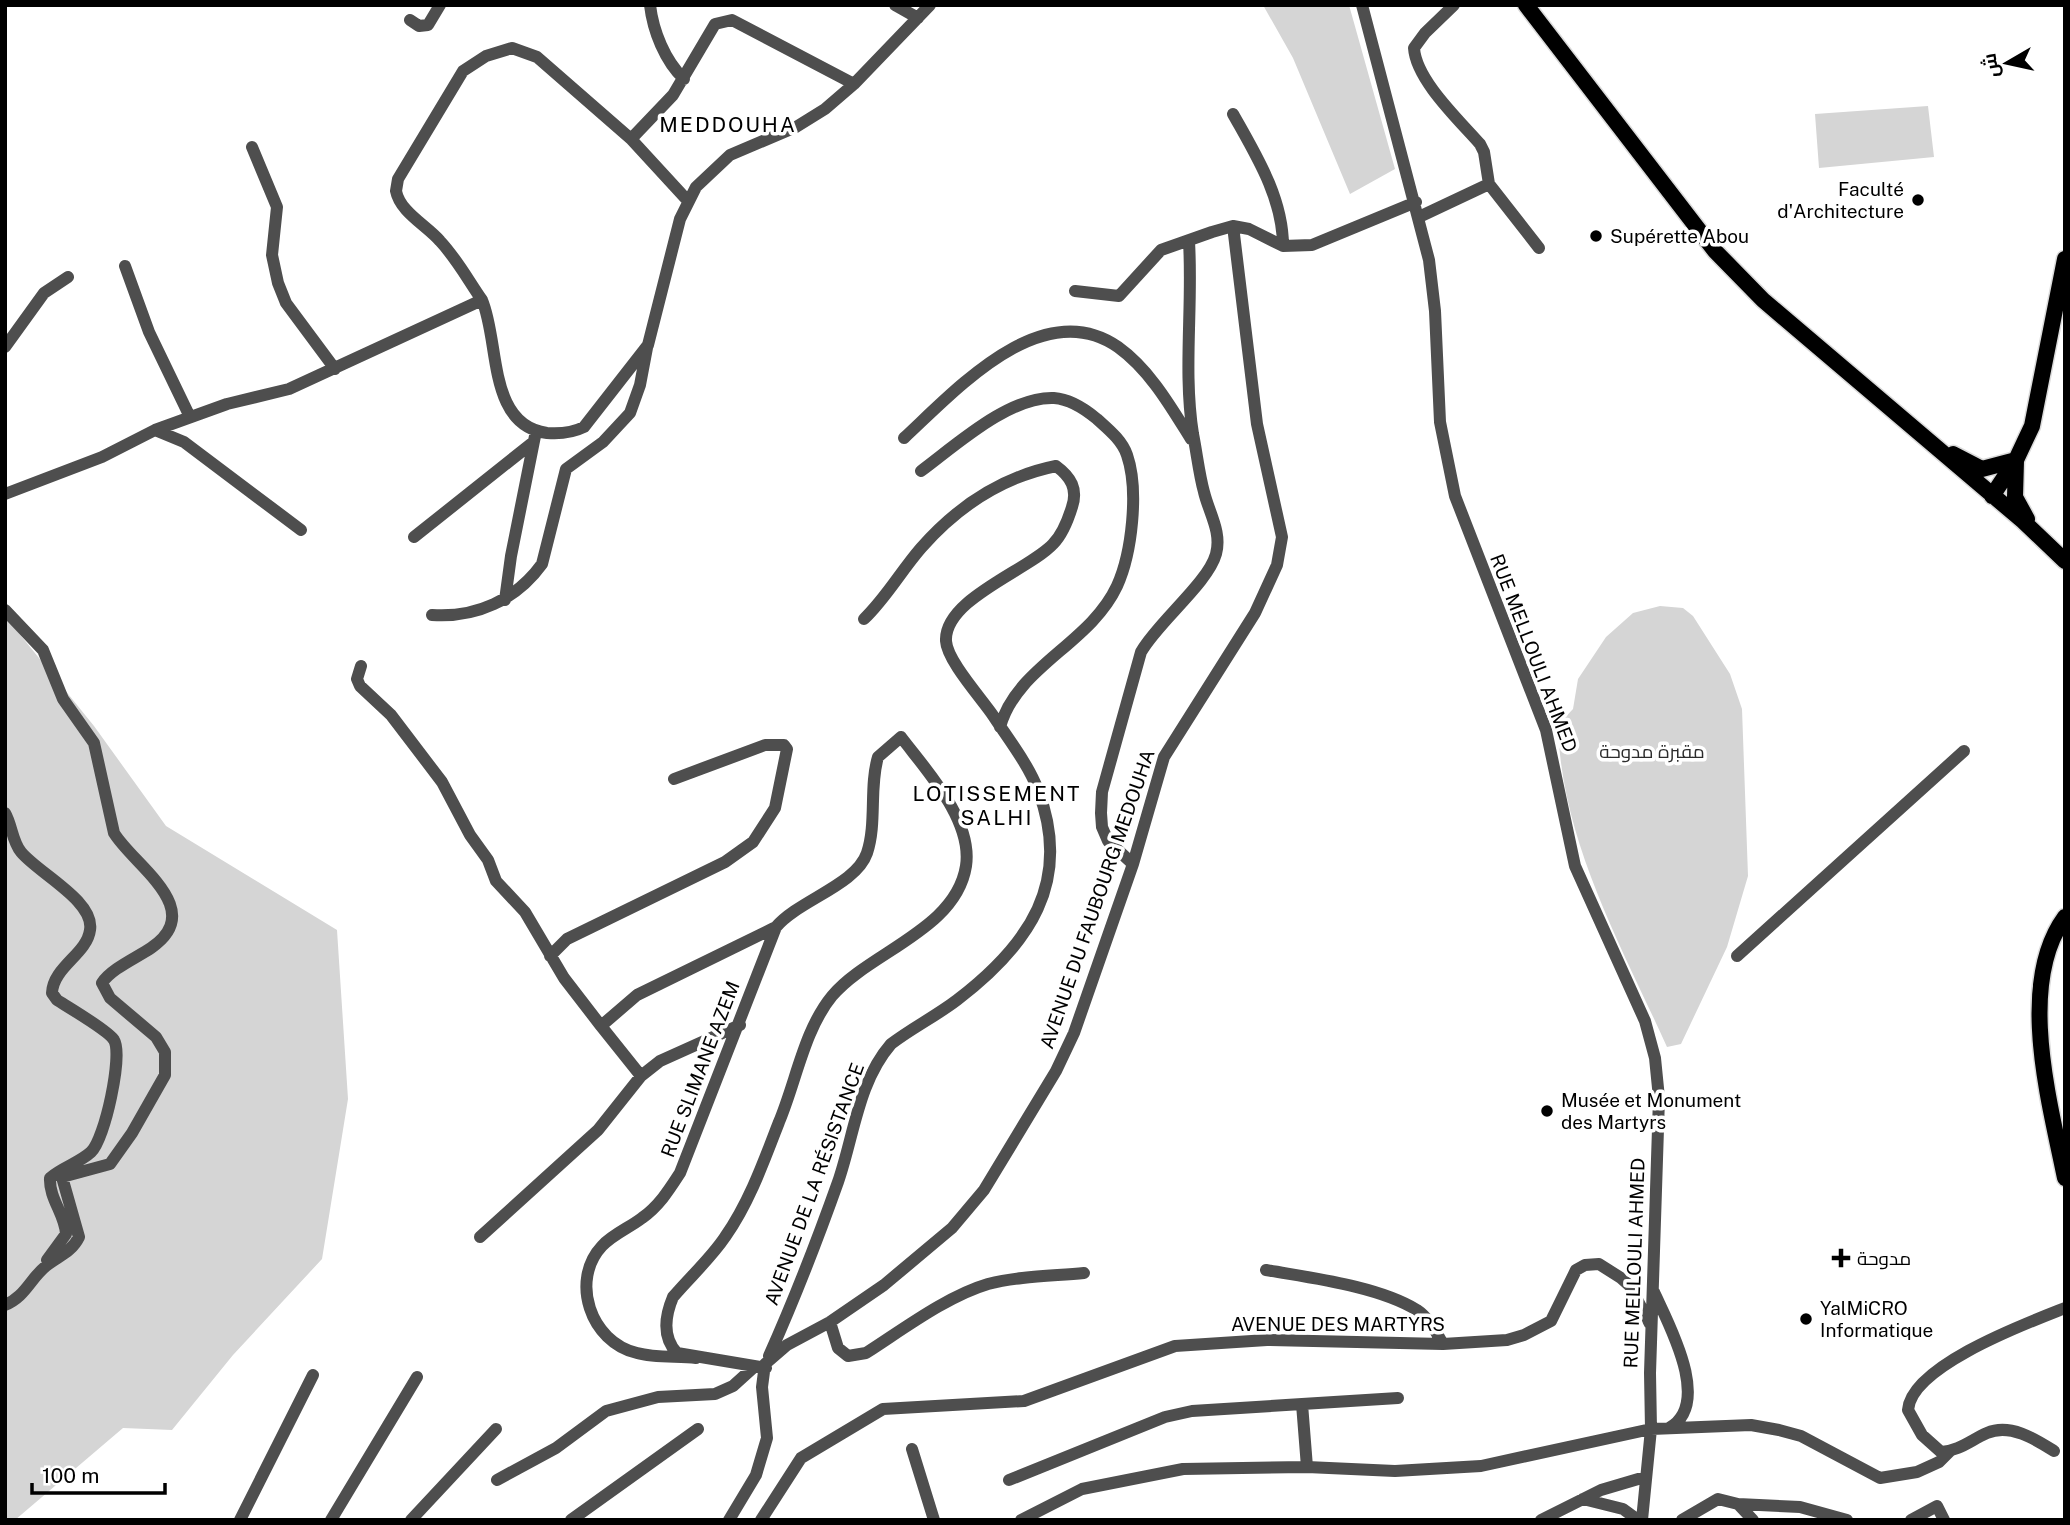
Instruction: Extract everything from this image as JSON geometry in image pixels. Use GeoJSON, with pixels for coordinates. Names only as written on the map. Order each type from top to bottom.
{"type":"FeatureCollection","features":[{"type":"Feature","properties":{"kind":"main road"},"geometry":{"type":"LineString","coordinates":[[1525,5],[1715,251],[1763,300],[2065,561]]}},
{"type":"Feature","properties":{"kind":"main road"},"geometry":{"type":"LineString","coordinates":[[1992,496],[2016,460],[2032,426],[2065,258]]}},
{"type":"Feature","properties":{"kind":"main road"},"geometry":{"type":"LineString","coordinates":[[1919,436],[1982,469],[2016,460]]}},
{"type":"Feature","properties":{"kind":"main road"},"geometry":{"type":"LineString","coordinates":[[2016,460],[2015,497],[2033,531]]}},
{"type":"Feature","properties":{"kind":"main road"},"geometry":{"type":"LineString","coordinates":[[2065,918],[2048,950],[2040,1010],[2050,1102],[2065,1178]]}},
{"type":"Feature","properties":{"kind":"street"},"geometry":{"type":"LineString","coordinates":[[410,20],[419,26],[428,25],[440,5]]}},
{"type":"Feature","properties":{"kind":"street"},"geometry":{"type":"LineString","coordinates":[[650,5],[653,22],[670,64],[684,79]]}},
{"type":"Feature","properties":{"kind":"street"},"geometry":{"type":"LineString","coordinates":[[895,5],[918,18]]}},
{"type":"Feature","properties":{"kind":"street"},"geometry":{"type":"LineString","coordinates":[[432,615],[463,616],[505,600],[533,577],[542,564],[566,469],[603,442],[630,413],[640,385],[680,219],[696,187],[730,155],[796,127],[825,109],[854,84],[930,5]]}},
{"type":"Feature","properties":{"kind":"street","name":"RUE MELLOULI AHMED"},"geometry":{"type":"LineString","coordinates":[[1362,5],[1416,202],[1429,260],[1435,311],[1440,422],[1455,496],[1546,730],[1575,866],[1645,1021],[1656,1058],[1659,1098],[1651,1327],[1651,1429],[1640,1520]]}},
{"type":"Feature","properties":{"kind":"street"},"geometry":{"type":"LineString","coordinates":[[1454,5],[1425,33],[1414,48],[1414,57],[1420,72],[1480,144],[1484,152],[1489,184],[1538,248]]}},
{"type":"Feature","properties":{"kind":"street"},"geometry":{"type":"LineString","coordinates":[[631,139],[661,110],[684,79],[715,24],[732,20],[854,84]]}},
{"type":"Feature","properties":{"kind":"street"},"geometry":{"type":"LineString","coordinates":[[648,345],[584,427],[573,433],[536,431],[516,419],[508,408],[482,300],[470,279],[440,240],[407,211],[396,191],[398,179],[463,71],[486,56],[505,49],[526,51],[631,139],[688,201]]}},
{"type":"Feature","properties":{"kind":"street"},"geometry":{"type":"LineString","coordinates":[[1233,114],[1258,159],[1283,220],[1283,246]]}},
{"type":"Feature","properties":{"kind":"street"},"geometry":{"type":"LineString","coordinates":[[253,147],[277,207],[272,255],[278,283],[286,303],[335,369]]}},
{"type":"Feature","properties":{"kind":"street"},"geometry":{"type":"LineString","coordinates":[[1419,217],[1489,184]]}},
{"type":"Feature","properties":{"kind":"street"},"geometry":{"type":"LineString","coordinates":[[1075,291],[1119,296],[1161,250],[1233,226],[1249,229],[1283,246],[1312,245],[1416,202]]}},
{"type":"Feature","properties":{"kind":"street","name":"AVENUE DU FAUBOURG MEDOUHA"},"geometry":{"type":"LineString","coordinates":[[497,1480],[556,1448],[606,1411],[658,1397],[715,1395],[761,1366],[787,1345],[830,1322],[884,1285],[952,1228],[984,1190],[1056,1071],[1074,1033],[1133,864],[1164,757],[1255,614],[1281,551],[1279,520],[1257,424],[1233,226]]}},
{"type":"Feature","properties":{"kind":"street"},"geometry":{"type":"LineString","coordinates":[[1133,864],[1108,841],[1102,827],[1102,792],[1142,652],[1152,634],[1216,556],[1217,529],[1204,494],[1190,417],[1189,242]]}},
{"type":"Feature","properties":{"kind":"street"},"geometry":{"type":"LineString","coordinates":[[124,266],[149,332],[190,417]]}},
{"type":"Feature","properties":{"kind":"street"},"geometry":{"type":"LineString","coordinates":[[5,347],[44,293],[68,277]]}},
{"type":"Feature","properties":{"kind":"street"},"geometry":{"type":"LineString","coordinates":[[5,494],[102,457],[155,430],[190,417],[227,404],[289,389],[482,300]]}},
{"type":"Feature","properties":{"kind":"street"},"geometry":{"type":"LineString","coordinates":[[904,438],[960,386],[1026,340],[1063,331],[1077,331],[1117,346],[1134,361],[1162,394],[1195,446]]}},
{"type":"Feature","properties":{"kind":"street"},"geometry":{"type":"LineString","coordinates":[[921,471],[1012,409],[1054,398],[1086,410],[1112,432],[1126,454],[1132,484],[1130,539],[1117,586],[1089,627],[1010,700],[1000,727]]}},
{"type":"Feature","properties":{"kind":"street"},"geometry":{"type":"LineString","coordinates":[[155,430],[184,442],[301,530]]}},
{"type":"Feature","properties":{"kind":"street"},"geometry":{"type":"LineString","coordinates":[[505,600],[531,444],[536,431]]}},
{"type":"Feature","properties":{"kind":"street"},"geometry":{"type":"LineString","coordinates":[[414,537],[458,505],[531,444]]}},
{"type":"Feature","properties":{"kind":"street","name":"AVENUE DE LA RÉSISTANCE"},"geometry":{"type":"LineString","coordinates":[[761,1366],[816,1240],[843,1165],[858,1109],[883,1053],[891,1044],[957,1000],[979,981],[1028,929],[1044,899],[1050,857],[1042,804],[1032,778],[949,652],[946,638],[952,623],[978,595],[1054,544],[1066,526],[1076,496],[1066,474],[1056,466],[1043,469],[982,494],[956,513],[920,550],[864,619]]}},
{"type":"Feature","properties":{"kind":"street"},"geometry":{"type":"LineString","coordinates":[[5,610],[43,650],[63,699],[94,743],[114,833],[121,845],[157,881],[172,910],[170,926],[159,943],[102,983],[110,998],[156,1037],[165,1052],[165,1074],[132,1133],[110,1164],[62,1177],[79,1237],[64,1255],[45,1266]]}},
{"type":"Feature","properties":{"kind":"street"},"geometry":{"type":"LineString","coordinates":[[361,666],[357,679],[360,686],[403,730],[442,782],[470,835],[488,860],[496,881],[525,912],[550,956],[640,1076]]}},
{"type":"Feature","properties":{"kind":"street","name":"RUE SLIMANE AZEM"},"geometry":{"type":"LineString","coordinates":[[696,1358],[677,1353],[672,1348],[667,1331],[668,1308],[673,1297],[724,1239],[743,1206],[822,1012],[841,986],[922,929],[951,900],[964,874],[967,862],[964,843],[952,805],[901,737],[878,757],[869,843],[861,863],[840,882],[796,908],[776,927],[694,1141],[668,1193],[642,1218],[603,1245],[585,1279],[588,1304],[598,1324],[623,1348],[637,1353],[761,1366]]}},
{"type":"Feature","properties":{"kind":"street"},"geometry":{"type":"LineString","coordinates":[[550,956],[567,939],[725,862],[753,842],[775,808],[787,749],[784,745],[765,746],[674,779]]}},
{"type":"Feature","properties":{"kind":"street"},"geometry":{"type":"LineString","coordinates":[[1737,956],[1964,751]]}},
{"type":"Feature","properties":{"kind":"street"},"geometry":{"type":"LineString","coordinates":[[5,813],[14,842],[22,853],[70,893],[83,906],[89,918],[89,935],[59,973],[52,993],[57,1000],[110,1035],[117,1048],[109,1114],[98,1142],[89,1154],[50,1178],[50,1188],[62,1215],[66,1234],[45,1266],[17,1300],[5,1305]]}},
{"type":"Feature","properties":{"kind":"street"},"geometry":{"type":"LineString","coordinates":[[601,1026],[637,995],[776,927]]}},
{"type":"Feature","properties":{"kind":"street"},"geometry":{"type":"LineString","coordinates":[[480,1237],[598,1130],[640,1076],[660,1061],[740,1025]]}},
{"type":"Feature","properties":{"kind":"street","name":"AVENUE DES MARTYRS"},"geometry":{"type":"LineString","coordinates":[[761,1520],[800,1458],[883,1409],[1024,1401],[1175,1346],[1267,1340],[1443,1344],[1507,1340],[1550,1321],[1576,1270],[1585,1265],[1599,1264],[1630,1286],[1651,1327]]}},
{"type":"Feature","properties":{"kind":"street"},"geometry":{"type":"LineString","coordinates":[[1266,1270],[1312,1278],[1388,1298],[1417,1310],[1433,1327],[1443,1344]]}},
{"type":"Feature","properties":{"kind":"street"},"geometry":{"type":"LineString","coordinates":[[830,1322],[838,1348],[848,1356],[856,1355],[866,1353],[935,1310],[984,1285],[1010,1279],[1084,1273]]}},
{"type":"Feature","properties":{"kind":"street"},"geometry":{"type":"LineString","coordinates":[[1653,1289],[1688,1376],[1688,1392],[1682,1414],[1668,1428]]}},
{"type":"Feature","properties":{"kind":"street"},"geometry":{"type":"LineString","coordinates":[[1951,1451],[1936,1448],[1913,1424],[1908,1410],[1911,1396],[1945,1364],[1970,1350],[2065,1308]]}},
{"type":"Feature","properties":{"kind":"street"},"geometry":{"type":"LineString","coordinates":[[729,1520],[755,1475],[764,1448],[767,1419],[761,1366]]}},
{"type":"Feature","properties":{"kind":"street"},"geometry":{"type":"LineString","coordinates":[[240,1520],[313,1375]]}},
{"type":"Feature","properties":{"kind":"street"},"geometry":{"type":"LineString","coordinates":[[331,1520],[417,1377]]}},
{"type":"Feature","properties":{"kind":"street"},"geometry":{"type":"LineString","coordinates":[[1009,1480],[1165,1417],[1192,1411],[1398,1398]]}},
{"type":"Feature","properties":{"kind":"street"},"geometry":{"type":"LineString","coordinates":[[1301,1404],[1307,1468]]}},
{"type":"Feature","properties":{"kind":"street"},"geometry":{"type":"LineString","coordinates":[[1021,1520],[1082,1489],[1183,1469],[1307,1468],[1395,1471],[1482,1466],[1651,1429],[1751,1425],[1779,1430],[1801,1436],[1880,1478],[1917,1472],[1988,1433],[2004,1430],[2030,1437],[2054,1451]]}},
{"type":"Feature","properties":{"kind":"street"},"geometry":{"type":"LineString","coordinates":[[411,1520],[496,1429]]}},
{"type":"Feature","properties":{"kind":"street"},"geometry":{"type":"LineString","coordinates":[[571,1520],[698,1429]]}},
{"type":"Feature","properties":{"kind":"street"},"geometry":{"type":"LineString","coordinates":[[912,1449],[934,1520]]}},
{"type":"Feature","properties":{"kind":"street"},"geometry":{"type":"LineString","coordinates":[[1541,1520],[1583,1499],[1645,1477]]}},
{"type":"Feature","properties":{"kind":"street"},"geometry":{"type":"LineString","coordinates":[[1583,1499],[1623,1509],[1640,1520]]}},
{"type":"Feature","properties":{"kind":"street"},"geometry":{"type":"LineString","coordinates":[[1682,1520],[1718,1499],[1738,1504],[1800,1507],[1847,1520]]}},
{"type":"Feature","properties":{"kind":"street"},"geometry":{"type":"LineString","coordinates":[[1738,1504],[1753,1520]]}},
{"type":"Feature","properties":{"kind":"street"},"geometry":{"type":"LineString","coordinates":[[1911,1520],[1937,1506],[1944,1520]]}},
{"type":"Feature","properties":{"kind":"green space"},"geometry":{"type":"Polygon","coordinates":[[[1263,5],[1349,5],[1395,169],[1350,194],[1293,58],[1263,5]]]}},
{"type":"Feature","properties":{"kind":"green space"},"geometry":{"type":"Polygon","coordinates":[[[1928,106],[1934,157],[1819,168],[1815,114],[1928,106]]]}},
{"type":"Feature","properties":{"kind":"green space","name":"مقبرة مدوحة"},"geometry":{"type":"Polygon","coordinates":[[[1660,606],[1683,608],[1693,616],[1730,674],[1742,709],[1748,876],[1727,947],[1681,1044],[1667,1047],[1613,931],[1582,851],[1562,768],[1558,725],[1573,709],[1578,679],[1606,637],[1633,613],[1660,606]]]}},
{"type":"Feature","properties":{"kind":"green space"},"geometry":{"type":"Polygon","coordinates":[[[5,616],[94,726],[166,826],[337,930],[348,1099],[322,1259],[233,1355],[172,1430],[123,1428],[15,1520],[5,1520],[5,616]]]}},
{"type":"Feature","properties":{"kind":"place","name":"Faculté d'Architecture"},"geometry":{"type":"Point","coordinates":[1918,200]}},
{"type":"Feature","properties":{"kind":"place","name":"Supérette Abou"},"geometry":{"type":"Point","coordinates":[1596,236]}},
{"type":"Feature","properties":{"kind":"place","name":"Musée et Monument des Martyrs"},"geometry":{"type":"Point","coordinates":[1547,1111]}},
{"type":"Feature","properties":{"kind":"place","name":"مدوحة"},"geometry":{"type":"Point","coordinates":[1841,1258]}},
{"type":"Feature","properties":{"kind":"place","name":"YalMiCRO Informatique"},"geometry":{"type":"Point","coordinates":[1806,1319]}},
{"type":"Feature","properties":{"kind":"district","name":"MEDDOUHA"},"geometry":{"type":"Point","coordinates":[728,125]}},
{"type":"Feature","properties":{"kind":"district","name":"LOTISSEMENT SALHI"},"geometry":{"type":"Point","coordinates":[997,806]}}]}
